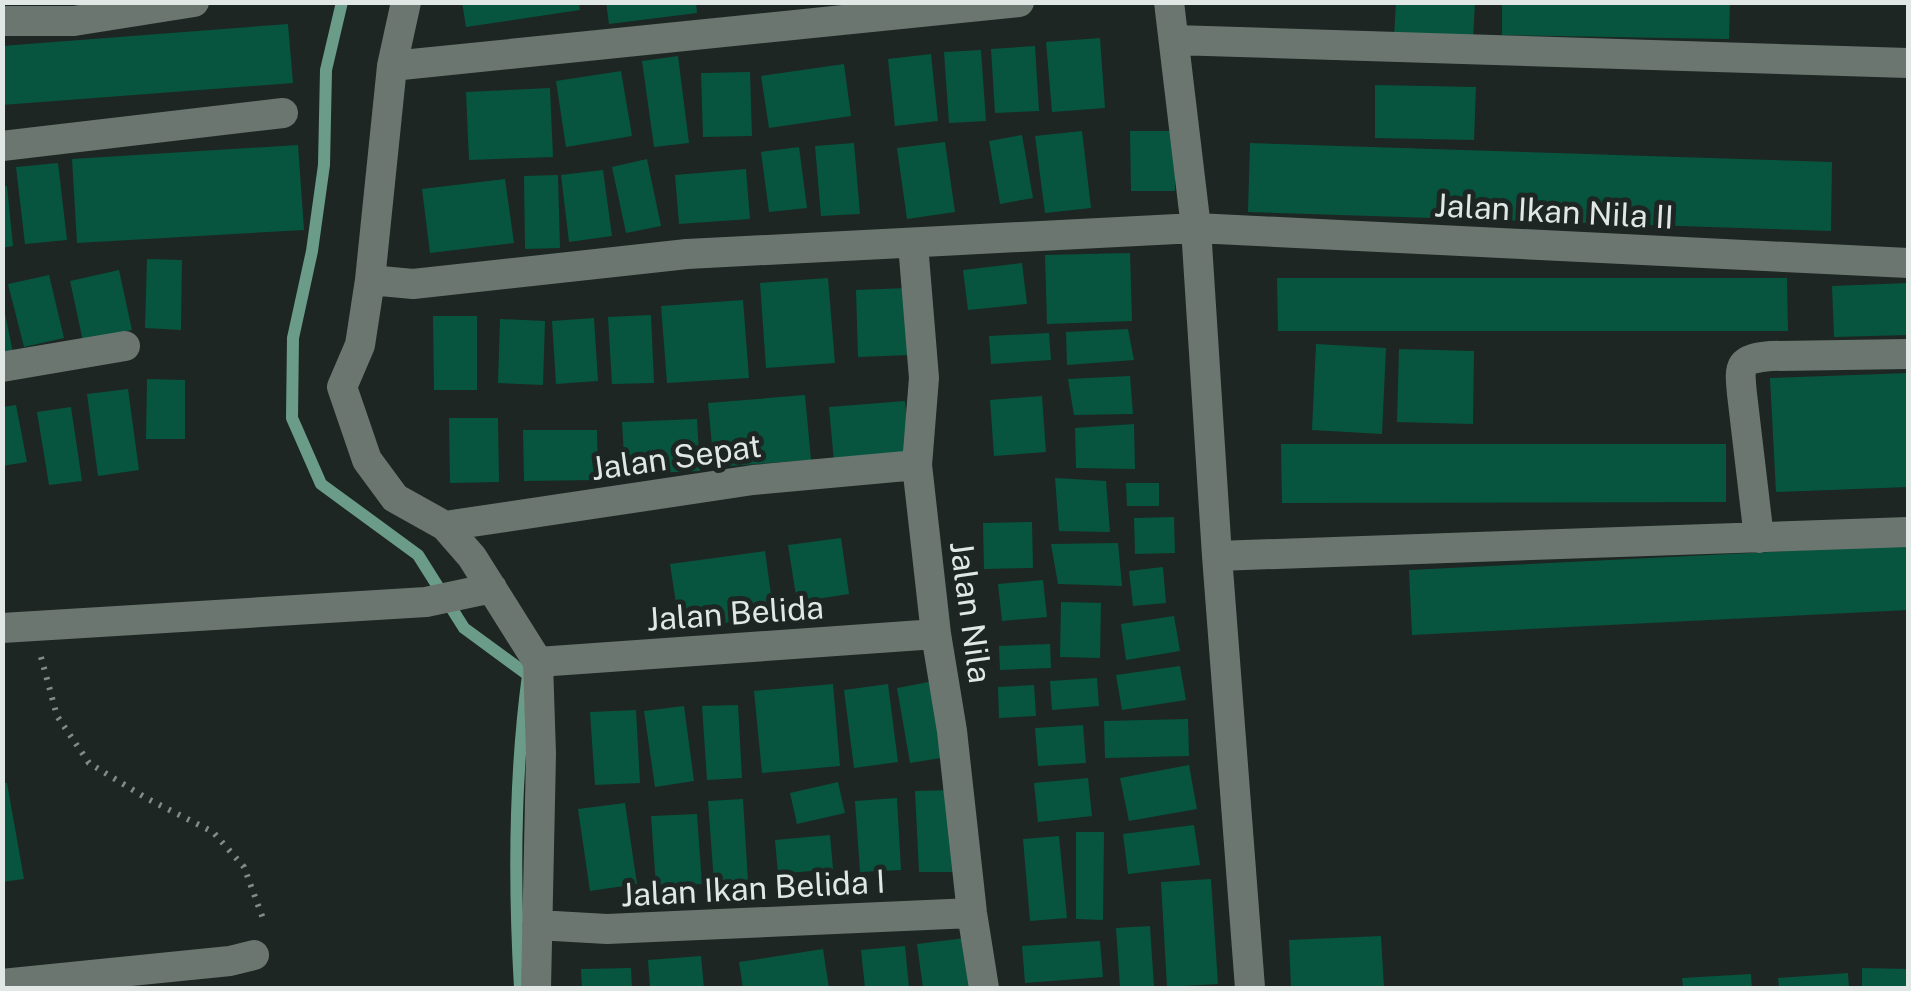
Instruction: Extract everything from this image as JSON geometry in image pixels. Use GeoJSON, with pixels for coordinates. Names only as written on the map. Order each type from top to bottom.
{"type":"FeatureCollection","features":[{"type":"Feature","properties":{"kind":"street"},"geometry":{"type":"LineString","coordinates":[[2,20],[74,21],[194,2]]}},
{"type":"Feature","properties":{"kind":"street"},"geometry":{"type":"LineString","coordinates":[[406,2],[392,66],[360,345],[342,387],[367,460],[395,498],[444,526],[472,557],[485,590],[538,662],[541,754],[536,988]]}},
{"type":"Feature","properties":{"kind":"street"},"geometry":{"type":"LineString","coordinates":[[392,66],[1019,2]]}},
{"type":"Feature","properties":{"kind":"street"},"geometry":{"type":"LineString","coordinates":[[1169,2],[1196,228],[1216,556],[1250,988]]}},
{"type":"Feature","properties":{"kind":"street"},"geometry":{"type":"LineString","coordinates":[[1174,40],[1908,62]]}},
{"type":"Feature","properties":{"kind":"street"},"geometry":{"type":"LineString","coordinates":[[2,146],[284,113]]}},
{"type":"Feature","properties":{"kind":"street","name":"Jalan Ikan Nila II"},"geometry":{"type":"LineString","coordinates":[[370,280],[413,284],[687,254],[1196,228],[1908,263]]}},
{"type":"Feature","properties":{"kind":"street","name":"Jalan Nila"},"geometry":{"type":"LineString","coordinates":[[913,244],[924,378],[918,466],[936,634],[984,988]]}},
{"type":"Feature","properties":{"kind":"street"},"geometry":{"type":"LineString","coordinates":[[2,367],[126,346]]}},
{"type":"Feature","properties":{"kind":"street"},"geometry":{"type":"LineString","coordinates":[[1760,538],[1742,394],[1740,370],[1744,363],[1751,358],[1771,356],[1908,354]]}},
{"type":"Feature","properties":{"kind":"street","name":"Jalan Sepat"},"geometry":{"type":"LineString","coordinates":[[444,526],[752,480],[918,466]]}},
{"type":"Feature","properties":{"kind":"street"},"geometry":{"type":"LineString","coordinates":[[1216,556],[1908,532]]}},
{"type":"Feature","properties":{"kind":"street"},"geometry":{"type":"LineString","coordinates":[[17,627],[426,602],[485,590]]}},
{"type":"Feature","properties":{"kind":"street","name":"Jalan Belida"},"geometry":{"type":"LineString","coordinates":[[538,662],[936,634]]}},
{"type":"Feature","properties":{"kind":"street","name":"Jalan Ikan Belida I"},"geometry":{"type":"LineString","coordinates":[[538,925],[607,929],[972,913]]}},
{"type":"Feature","properties":{"kind":"street"},"geometry":{"type":"LineString","coordinates":[[2,984],[230,961],[254,955]]}},
{"type":"Feature","properties":{"kind":"path"},"geometry":{"type":"LineString","coordinates":[[17,627],[57,716],[89,763],[212,832],[244,867],[265,919],[266,944],[254,955]]}},
{"type":"Feature","properties":{"kind":"building"},"geometry":{"type":"Polygon","coordinates":[[[462,2],[579,2],[580,10],[466,27],[462,2]]]}},
{"type":"Feature","properties":{"kind":"building"},"geometry":{"type":"Polygon","coordinates":[[[606,2],[696,2],[697,13],[609,24],[606,2]]]}},
{"type":"Feature","properties":{"kind":"building"},"geometry":{"type":"Polygon","coordinates":[[[1396,2],[1475,2],[1473,41],[1394,37],[1396,2]]]}},
{"type":"Feature","properties":{"kind":"building"},"geometry":{"type":"Polygon","coordinates":[[[1502,2],[1730,2],[1729,39],[1502,35],[1502,2]]]}},
{"type":"Feature","properties":{"kind":"building"},"geometry":{"type":"Polygon","coordinates":[[[288,24],[293,83],[2,105],[2,46],[288,24]]]}},
{"type":"Feature","properties":{"kind":"building"},"geometry":{"type":"Polygon","coordinates":[[[1100,38],[1105,108],[1052,112],[1046,42],[1100,38]]]}},
{"type":"Feature","properties":{"kind":"building"},"geometry":{"type":"Polygon","coordinates":[[[1035,46],[1039,111],[995,113],[991,49],[1035,46]]]}},
{"type":"Feature","properties":{"kind":"building"},"geometry":{"type":"Polygon","coordinates":[[[981,50],[986,121],[949,123],[944,52],[981,50]]]}},
{"type":"Feature","properties":{"kind":"building"},"geometry":{"type":"Polygon","coordinates":[[[931,54],[938,121],[895,126],[888,59],[931,54]]]}},
{"type":"Feature","properties":{"kind":"building"},"geometry":{"type":"Polygon","coordinates":[[[678,56],[689,143],[654,147],[642,61],[678,56]]]}},
{"type":"Feature","properties":{"kind":"building"},"geometry":{"type":"Polygon","coordinates":[[[844,64],[851,116],[769,128],[761,76],[844,64]]]}},
{"type":"Feature","properties":{"kind":"building"},"geometry":{"type":"Polygon","coordinates":[[[621,71],[632,136],[566,147],[556,81],[621,71]]]}},
{"type":"Feature","properties":{"kind":"building"},"geometry":{"type":"Polygon","coordinates":[[[750,72],[752,136],[703,137],[701,73],[750,72]]]}},
{"type":"Feature","properties":{"kind":"building"},"geometry":{"type":"Polygon","coordinates":[[[1375,85],[1476,87],[1474,140],[1375,138],[1375,85]]]}},
{"type":"Feature","properties":{"kind":"building"},"geometry":{"type":"Polygon","coordinates":[[[550,88],[553,157],[469,160],[466,92],[550,88]]]}},
{"type":"Feature","properties":{"kind":"building"},"geometry":{"type":"Polygon","coordinates":[[[1082,131],[1091,208],[1045,213],[1035,136],[1082,131]]]}},
{"type":"Feature","properties":{"kind":"building"},"geometry":{"type":"Polygon","coordinates":[[[1130,131],[1175,131],[1175,191],[1131,191],[1130,131]]]}},
{"type":"Feature","properties":{"kind":"building"},"geometry":{"type":"Polygon","coordinates":[[[1022,135],[1033,198],[1000,204],[989,141],[1022,135]]]}},
{"type":"Feature","properties":{"kind":"building"},"geometry":{"type":"Polygon","coordinates":[[[945,142],[955,212],[907,219],[897,148],[945,142]]]}},
{"type":"Feature","properties":{"kind":"building"},"geometry":{"type":"Polygon","coordinates":[[[854,143],[860,214],[821,216],[815,146],[854,143]]]}},
{"type":"Feature","properties":{"kind":"building"},"geometry":{"type":"Polygon","coordinates":[[[1250,143],[1832,162],[1831,231],[1248,212],[1250,143]]]}},
{"type":"Feature","properties":{"kind":"building"},"geometry":{"type":"Polygon","coordinates":[[[298,145],[304,230],[77,243],[72,159],[298,145]]]}},
{"type":"Feature","properties":{"kind":"building"},"geometry":{"type":"Polygon","coordinates":[[[799,147],[807,208],[769,212],[761,152],[799,147]]]}},
{"type":"Feature","properties":{"kind":"building"},"geometry":{"type":"Polygon","coordinates":[[[647,159],[661,226],[626,233],[612,167],[647,159]]]}},
{"type":"Feature","properties":{"kind":"building"},"geometry":{"type":"Polygon","coordinates":[[[58,163],[67,240],[25,244],[16,167],[58,163]]]}},
{"type":"Feature","properties":{"kind":"building"},"geometry":{"type":"Polygon","coordinates":[[[746,169],[750,219],[679,224],[675,175],[746,169]]]}},
{"type":"Feature","properties":{"kind":"building"},"geometry":{"type":"Polygon","coordinates":[[[603,170],[612,236],[569,242],[561,175],[603,170]]]}},
{"type":"Feature","properties":{"kind":"building"},"geometry":{"type":"Polygon","coordinates":[[[558,175],[560,248],[525,249],[524,176],[558,175]]]}},
{"type":"Feature","properties":{"kind":"building"},"geometry":{"type":"Polygon","coordinates":[[[505,179],[514,243],[430,253],[422,189],[505,179]]]}},
{"type":"Feature","properties":{"kind":"building"},"geometry":{"type":"Polygon","coordinates":[[[7,186],[13,246],[2,248],[2,187],[7,186]]]}},
{"type":"Feature","properties":{"kind":"building"},"geometry":{"type":"Polygon","coordinates":[[[1130,253],[1132,321],[1047,324],[1045,255],[1130,253]]]}},
{"type":"Feature","properties":{"kind":"building"},"geometry":{"type":"Polygon","coordinates":[[[147,259],[182,260],[181,330],[145,328],[147,259]]]}},
{"type":"Feature","properties":{"kind":"building"},"geometry":{"type":"Polygon","coordinates":[[[1022,263],[1027,304],[968,310],[963,270],[1022,263]]]}},
{"type":"Feature","properties":{"kind":"building"},"geometry":{"type":"Polygon","coordinates":[[[119,270],[132,330],[83,341],[70,281],[119,270]]]}},
{"type":"Feature","properties":{"kind":"building"},"geometry":{"type":"Polygon","coordinates":[[[49,275],[64,338],[24,347],[8,284],[49,275]]]}},
{"type":"Feature","properties":{"kind":"building"},"geometry":{"type":"Polygon","coordinates":[[[828,278],[835,363],[766,368],[760,283],[828,278]]]}},
{"type":"Feature","properties":{"kind":"building"},"geometry":{"type":"Polygon","coordinates":[[[1277,278],[1787,278],[1788,331],[1278,331],[1277,278]]]}},
{"type":"Feature","properties":{"kind":"building"},"geometry":{"type":"Polygon","coordinates":[[[1908,283],[1908,335],[1834,337],[1832,286],[1908,283]]]}},
{"type":"Feature","properties":{"kind":"building"},"geometry":{"type":"Polygon","coordinates":[[[907,288],[909,355],[858,357],[856,290],[907,288]]]}},
{"type":"Feature","properties":{"kind":"building"},"geometry":{"type":"Polygon","coordinates":[[[743,300],[749,378],[667,383],[661,306],[743,300]]]}},
{"type":"Feature","properties":{"kind":"building"},"geometry":{"type":"Polygon","coordinates":[[[2,309],[14,358],[2,361],[2,309]]]}},
{"type":"Feature","properties":{"kind":"building"},"geometry":{"type":"Polygon","coordinates":[[[651,315],[654,383],[612,384],[608,317],[651,315]]]}},
{"type":"Feature","properties":{"kind":"building"},"geometry":{"type":"Polygon","coordinates":[[[433,316],[477,316],[477,390],[434,390],[433,316]]]}},
{"type":"Feature","properties":{"kind":"building"},"geometry":{"type":"Polygon","coordinates":[[[594,318],[598,381],[556,384],[552,321],[594,318]]]}},
{"type":"Feature","properties":{"kind":"building"},"geometry":{"type":"Polygon","coordinates":[[[500,319],[545,321],[543,385],[498,383],[500,319]]]}},
{"type":"Feature","properties":{"kind":"building"},"geometry":{"type":"Polygon","coordinates":[[[1128,329],[1134,360],[1067,365],[1066,332],[1128,329]]]}},
{"type":"Feature","properties":{"kind":"building"},"geometry":{"type":"Polygon","coordinates":[[[1049,333],[1051,360],[991,364],[989,336],[1049,333]]]}},
{"type":"Feature","properties":{"kind":"building"},"geometry":{"type":"Polygon","coordinates":[[[1316,344],[1386,348],[1382,434],[1312,430],[1316,344]]]}},
{"type":"Feature","properties":{"kind":"building"},"geometry":{"type":"Polygon","coordinates":[[[1399,349],[1474,351],[1473,424],[1397,422],[1399,349]]]}},
{"type":"Feature","properties":{"kind":"building"},"geometry":{"type":"Polygon","coordinates":[[[1908,373],[1908,487],[1776,492],[1770,378],[1908,373]]]}},
{"type":"Feature","properties":{"kind":"building"},"geometry":{"type":"Polygon","coordinates":[[[1130,376],[1133,414],[1074,415],[1068,379],[1130,376]]]}},
{"type":"Feature","properties":{"kind":"building"},"geometry":{"type":"Polygon","coordinates":[[[147,379],[185,380],[185,439],[146,439],[147,379]]]}},
{"type":"Feature","properties":{"kind":"building"},"geometry":{"type":"Polygon","coordinates":[[[128,389],[139,470],[98,476],[87,394],[128,389]]]}},
{"type":"Feature","properties":{"kind":"building"},"geometry":{"type":"Polygon","coordinates":[[[805,395],[811,460],[714,467],[708,403],[805,395]]]}},
{"type":"Feature","properties":{"kind":"building"},"geometry":{"type":"Polygon","coordinates":[[[1042,396],[1046,452],[994,456],[990,400],[1042,396]]]}},
{"type":"Feature","properties":{"kind":"building"},"geometry":{"type":"Polygon","coordinates":[[[905,401],[910,455],[834,462],[829,407],[905,401]]]}},
{"type":"Feature","properties":{"kind":"building"},"geometry":{"type":"Polygon","coordinates":[[[16,405],[27,462],[2,466],[2,407],[16,405]]]}},
{"type":"Feature","properties":{"kind":"building"},"geometry":{"type":"Polygon","coordinates":[[[71,407],[82,481],[49,485],[37,412],[71,407]]]}},
{"type":"Feature","properties":{"kind":"building"},"geometry":{"type":"Polygon","coordinates":[[[449,418],[498,418],[499,482],[450,483],[449,418]]]}},
{"type":"Feature","properties":{"kind":"building"},"geometry":{"type":"Polygon","coordinates":[[[697,419],[700,471],[625,474],[622,422],[697,419]]]}},
{"type":"Feature","properties":{"kind":"building"},"geometry":{"type":"Polygon","coordinates":[[[1134,424],[1135,469],[1076,468],[1075,428],[1134,424]]]}},
{"type":"Feature","properties":{"kind":"building"},"geometry":{"type":"Polygon","coordinates":[[[523,430],[597,430],[598,480],[524,481],[523,430]]]}},
{"type":"Feature","properties":{"kind":"building"},"geometry":{"type":"Polygon","coordinates":[[[1281,444],[1726,444],[1726,502],[1282,503],[1281,444]]]}},
{"type":"Feature","properties":{"kind":"building"},"geometry":{"type":"Polygon","coordinates":[[[1055,478],[1106,481],[1110,532],[1059,531],[1055,478]]]}},
{"type":"Feature","properties":{"kind":"building"},"geometry":{"type":"Polygon","coordinates":[[[1126,483],[1159,483],[1159,506],[1127,506],[1126,483]]]}},
{"type":"Feature","properties":{"kind":"building"},"geometry":{"type":"Polygon","coordinates":[[[1174,517],[1175,553],[1135,554],[1134,518],[1174,517]]]}},
{"type":"Feature","properties":{"kind":"building"},"geometry":{"type":"Polygon","coordinates":[[[1032,522],[1033,568],[984,569],[983,523],[1032,522]]]}},
{"type":"Feature","properties":{"kind":"building"},"geometry":{"type":"Polygon","coordinates":[[[841,538],[849,594],[797,602],[788,545],[841,538]]]}},
{"type":"Feature","properties":{"kind":"building"},"geometry":{"type":"Polygon","coordinates":[[[1118,543],[1122,586],[1058,584],[1051,544],[1118,543]]]}},
{"type":"Feature","properties":{"kind":"building"},"geometry":{"type":"Polygon","coordinates":[[[1908,545],[1908,610],[1412,635],[1409,570],[1908,545]]]}},
{"type":"Feature","properties":{"kind":"building"},"geometry":{"type":"Polygon","coordinates":[[[765,551],[774,616],[680,629],[670,564],[765,551]]]}},
{"type":"Feature","properties":{"kind":"building"},"geometry":{"type":"Polygon","coordinates":[[[1163,567],[1166,603],[1133,606],[1129,571],[1163,567]]]}},
{"type":"Feature","properties":{"kind":"building"},"geometry":{"type":"Polygon","coordinates":[[[1043,580],[1047,617],[1002,621],[998,584],[1043,580]]]}},
{"type":"Feature","properties":{"kind":"building"},"geometry":{"type":"Polygon","coordinates":[[[1061,602],[1101,603],[1100,658],[1060,657],[1061,602]]]}},
{"type":"Feature","properties":{"kind":"building"},"geometry":{"type":"Polygon","coordinates":[[[1174,616],[1180,651],[1126,660],[1121,624],[1174,616]]]}},
{"type":"Feature","properties":{"kind":"building"},"geometry":{"type":"Polygon","coordinates":[[[1050,644],[1051,668],[1000,670],[999,646],[1050,644]]]}},
{"type":"Feature","properties":{"kind":"building"},"geometry":{"type":"Polygon","coordinates":[[[1180,666],[1186,700],[1122,710],[1116,675],[1180,666]]]}},
{"type":"Feature","properties":{"kind":"building"},"geometry":{"type":"Polygon","coordinates":[[[1097,678],[1099,706],[1052,710],[1050,681],[1097,678]]]}},
{"type":"Feature","properties":{"kind":"building"},"geometry":{"type":"Polygon","coordinates":[[[934,681],[947,757],[910,763],[897,688],[934,681]]]}},
{"type":"Feature","properties":{"kind":"building"},"geometry":{"type":"Polygon","coordinates":[[[833,684],[840,766],[762,773],[754,691],[833,684]]]}},
{"type":"Feature","properties":{"kind":"building"},"geometry":{"type":"Polygon","coordinates":[[[888,684],[898,762],[854,768],[844,690],[888,684]]]}},
{"type":"Feature","properties":{"kind":"building"},"geometry":{"type":"Polygon","coordinates":[[[1034,685],[1036,716],[999,718],[998,687],[1034,685]]]}},
{"type":"Feature","properties":{"kind":"building"},"geometry":{"type":"Polygon","coordinates":[[[738,705],[742,778],[707,780],[702,706],[738,705]]]}},
{"type":"Feature","properties":{"kind":"building"},"geometry":{"type":"Polygon","coordinates":[[[684,706],[694,781],[655,787],[644,711],[684,706]]]}},
{"type":"Feature","properties":{"kind":"building"},"geometry":{"type":"Polygon","coordinates":[[[636,710],[640,783],[595,785],[590,712],[636,710]]]}},
{"type":"Feature","properties":{"kind":"building"},"geometry":{"type":"Polygon","coordinates":[[[1188,719],[1189,756],[1105,758],[1104,721],[1188,719]]]}},
{"type":"Feature","properties":{"kind":"building"},"geometry":{"type":"Polygon","coordinates":[[[1083,725],[1086,763],[1038,766],[1035,728],[1083,725]]]}},
{"type":"Feature","properties":{"kind":"building"},"geometry":{"type":"Polygon","coordinates":[[[1189,765],[1197,809],[1129,821],[1120,778],[1189,765]]]}},
{"type":"Feature","properties":{"kind":"building"},"geometry":{"type":"Polygon","coordinates":[[[1088,778],[1092,816],[1038,822],[1034,783],[1088,778]]]}},
{"type":"Feature","properties":{"kind":"building"},"geometry":{"type":"Polygon","coordinates":[[[838,782],[845,813],[797,824],[790,793],[838,782]]]}},
{"type":"Feature","properties":{"kind":"building"},"geometry":{"type":"Polygon","coordinates":[[[2,783],[7,783],[24,879],[2,882],[2,783]]]}},
{"type":"Feature","properties":{"kind":"building"},"geometry":{"type":"Polygon","coordinates":[[[955,790],[959,872],[919,872],[915,791],[955,790]]]}},
{"type":"Feature","properties":{"kind":"building"},"geometry":{"type":"Polygon","coordinates":[[[897,798],[901,870],[860,872],[855,801],[897,798]]]}},
{"type":"Feature","properties":{"kind":"building"},"geometry":{"type":"Polygon","coordinates":[[[743,799],[748,881],[714,883],[708,801],[743,799]]]}},
{"type":"Feature","properties":{"kind":"building"},"geometry":{"type":"Polygon","coordinates":[[[625,803],[637,884],[590,891],[578,809],[625,803]]]}},
{"type":"Feature","properties":{"kind":"building"},"geometry":{"type":"Polygon","coordinates":[[[697,814],[702,884],[656,886],[651,816],[697,814]]]}},
{"type":"Feature","properties":{"kind":"building"},"geometry":{"type":"Polygon","coordinates":[[[1194,825],[1200,865],[1128,874],[1123,834],[1194,825]]]}},
{"type":"Feature","properties":{"kind":"building"},"geometry":{"type":"Polygon","coordinates":[[[1076,832],[1104,832],[1103,920],[1076,919],[1076,832]]]}},
{"type":"Feature","properties":{"kind":"building"},"geometry":{"type":"Polygon","coordinates":[[[830,835],[833,869],[778,874],[775,840],[830,835]]]}},
{"type":"Feature","properties":{"kind":"building"},"geometry":{"type":"Polygon","coordinates":[[[1059,836],[1067,918],[1030,921],[1023,839],[1059,836]]]}},
{"type":"Feature","properties":{"kind":"building"},"geometry":{"type":"Polygon","coordinates":[[[1211,879],[1218,984],[1167,987],[1161,882],[1211,879]]]}},
{"type":"Feature","properties":{"kind":"building"},"geometry":{"type":"Polygon","coordinates":[[[1150,926],[1154,987],[1120,988],[1116,928],[1150,926]]]}},
{"type":"Feature","properties":{"kind":"building"},"geometry":{"type":"Polygon","coordinates":[[[1381,936],[1384,988],[1291,988],[1289,940],[1381,936]]]}},
{"type":"Feature","properties":{"kind":"building"},"geometry":{"type":"Polygon","coordinates":[[[965,938],[971,988],[923,988],[917,944],[965,938]]]}},
{"type":"Feature","properties":{"kind":"building"},"geometry":{"type":"Polygon","coordinates":[[[1100,941],[1103,977],[1025,983],[1022,946],[1100,941]]]}},
{"type":"Feature","properties":{"kind":"building"},"geometry":{"type":"Polygon","coordinates":[[[905,946],[909,988],[865,988],[861,950],[905,946]]]}},
{"type":"Feature","properties":{"kind":"building"},"geometry":{"type":"Polygon","coordinates":[[[823,949],[829,988],[743,988],[739,962],[823,949]]]}},
{"type":"Feature","properties":{"kind":"building"},"geometry":{"type":"Polygon","coordinates":[[[701,956],[704,988],[650,988],[648,960],[701,956]]]}},
{"type":"Feature","properties":{"kind":"building"},"geometry":{"type":"Polygon","coordinates":[[[631,968],[632,988],[582,988],[581,969],[631,968]]]}},
{"type":"Feature","properties":{"kind":"building"},"geometry":{"type":"Polygon","coordinates":[[[1862,968],[1908,969],[1908,988],[1862,988],[1862,968]]]}},
{"type":"Feature","properties":{"kind":"building"},"geometry":{"type":"Polygon","coordinates":[[[1848,973],[1849,988],[1779,988],[1778,978],[1848,973]]]}},
{"type":"Feature","properties":{"kind":"building"},"geometry":{"type":"Polygon","coordinates":[[[1751,974],[1752,988],[1683,988],[1682,978],[1751,974]]]}},
{"type":"Feature","properties":{"kind":"waterway"},"geometry":{"type":"LineString","coordinates":[[342,2],[326,70],[324,165],[312,251],[293,338],[292,418],[321,484],[418,555],[464,628],[528,675],[516,831],[520,988]]}}]}
